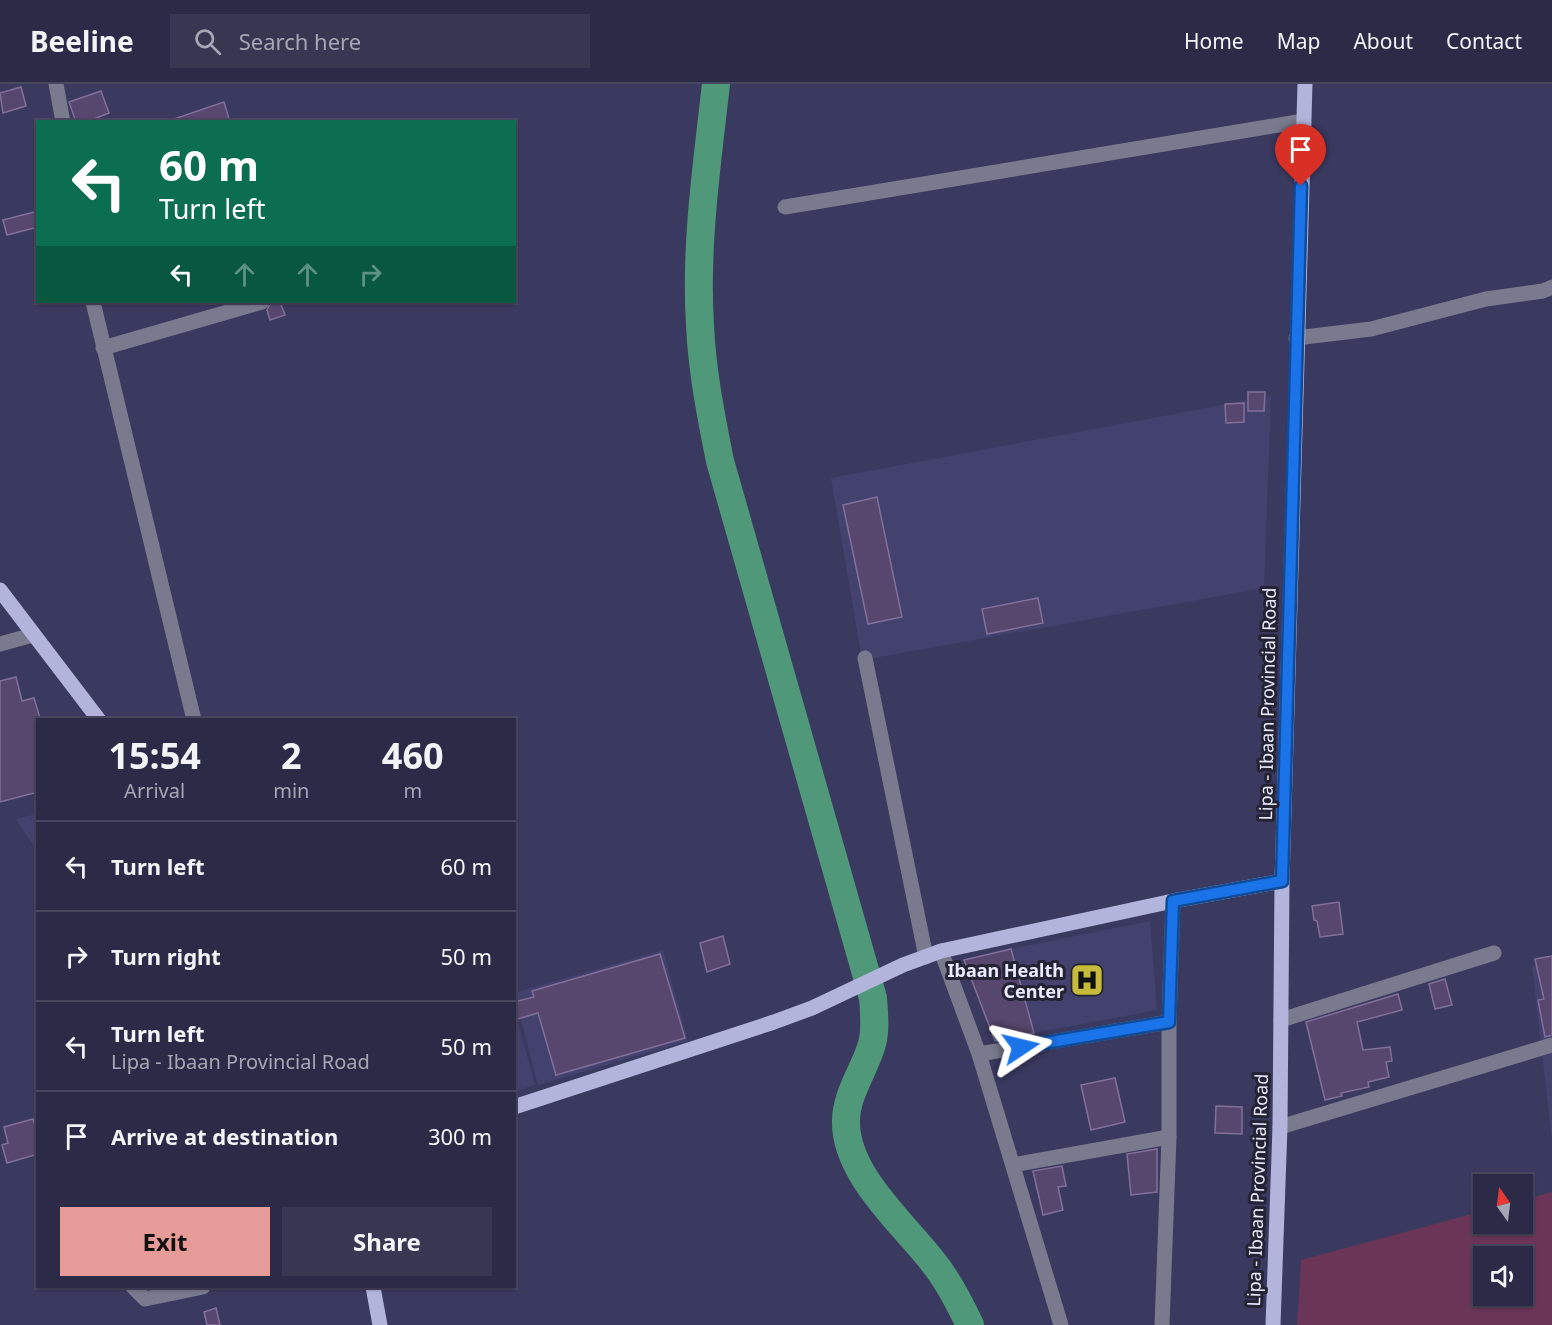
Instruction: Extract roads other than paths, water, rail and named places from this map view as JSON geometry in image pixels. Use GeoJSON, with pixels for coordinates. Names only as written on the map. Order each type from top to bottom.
{"type":"FeatureCollection","features":[{"type":"Feature","properties":{"kind":"main road","name":"Lipa - Ibaan Provincial Road"},"geometry":{"type":"LineString","coordinates":[[1273,1325],[1280,1127],[1282,881],[1296,338],[1305,84]]}},
{"type":"Feature","properties":{"kind":"main road"},"geometry":{"type":"LineString","coordinates":[[0,590],[97,718]]}},
{"type":"Feature","properties":{"kind":"main road"},"geometry":{"type":"LineString","coordinates":[[516,1106],[774,1022],[941,951],[1173,901],[1282,881]]}},
{"type":"Feature","properties":{"kind":"main road"},"geometry":{"type":"LineString","coordinates":[[373,1288],[380,1325]]}},
{"type":"Feature","properties":{"kind":"street"},"geometry":{"type":"LineString","coordinates":[[56,84],[63,120]]}},
{"type":"Feature","properties":{"kind":"street"},"geometry":{"type":"LineString","coordinates":[[785,207],[1303,121]]}},
{"type":"Feature","properties":{"kind":"street"},"geometry":{"type":"LineString","coordinates":[[1296,338],[1371,329],[1486,299],[1543,291],[1552,287]]}},
{"type":"Feature","properties":{"kind":"street"},"geometry":{"type":"LineString","coordinates":[[93,303],[194,718]]}},
{"type":"Feature","properties":{"kind":"street"},"geometry":{"type":"LineString","coordinates":[[103,348],[259,303]]}},
{"type":"Feature","properties":{"kind":"street"},"geometry":{"type":"LineString","coordinates":[[0,644],[33,635]]}},
{"type":"Feature","properties":{"kind":"street"},"geometry":{"type":"LineString","coordinates":[[865,658],[926,957]]}},
{"type":"Feature","properties":{"kind":"street"},"geometry":{"type":"LineString","coordinates":[[1162,1325],[1169,1137],[1169,1022],[1173,901]]}},
{"type":"Feature","properties":{"kind":"street"},"geometry":{"type":"LineString","coordinates":[[941,951],[979,1054],[1061,1325]]}},
{"type":"Feature","properties":{"kind":"street"},"geometry":{"type":"LineString","coordinates":[[1281,1020],[1494,953]]}},
{"type":"Feature","properties":{"kind":"street"},"geometry":{"type":"LineString","coordinates":[[979,1054],[1169,1022]]}},
{"type":"Feature","properties":{"kind":"street"},"geometry":{"type":"LineString","coordinates":[[1280,1127],[1552,1045]]}},
{"type":"Feature","properties":{"kind":"street"},"geometry":{"type":"LineString","coordinates":[[1013,1165],[1169,1137]]}},
{"type":"Feature","properties":{"kind":"street"},"geometry":{"type":"LineString","coordinates":[[134,1288],[145,1299],[198,1288]]}},
{"type":"Feature","properties":{"kind":"waterway"},"geometry":{"type":"LineString","coordinates":[[716,84],[699,265],[700,325],[705,376],[720,461],[873,998],[873,1038],[849,1101],[846,1121],[848,1141],[865,1178],[938,1269],[970,1325]]}},
{"type":"Feature","properties":{"kind":"place","name":"Ibaan Health Center"},"geometry":{"type":"Point","coordinates":[1087,980]}}]}
